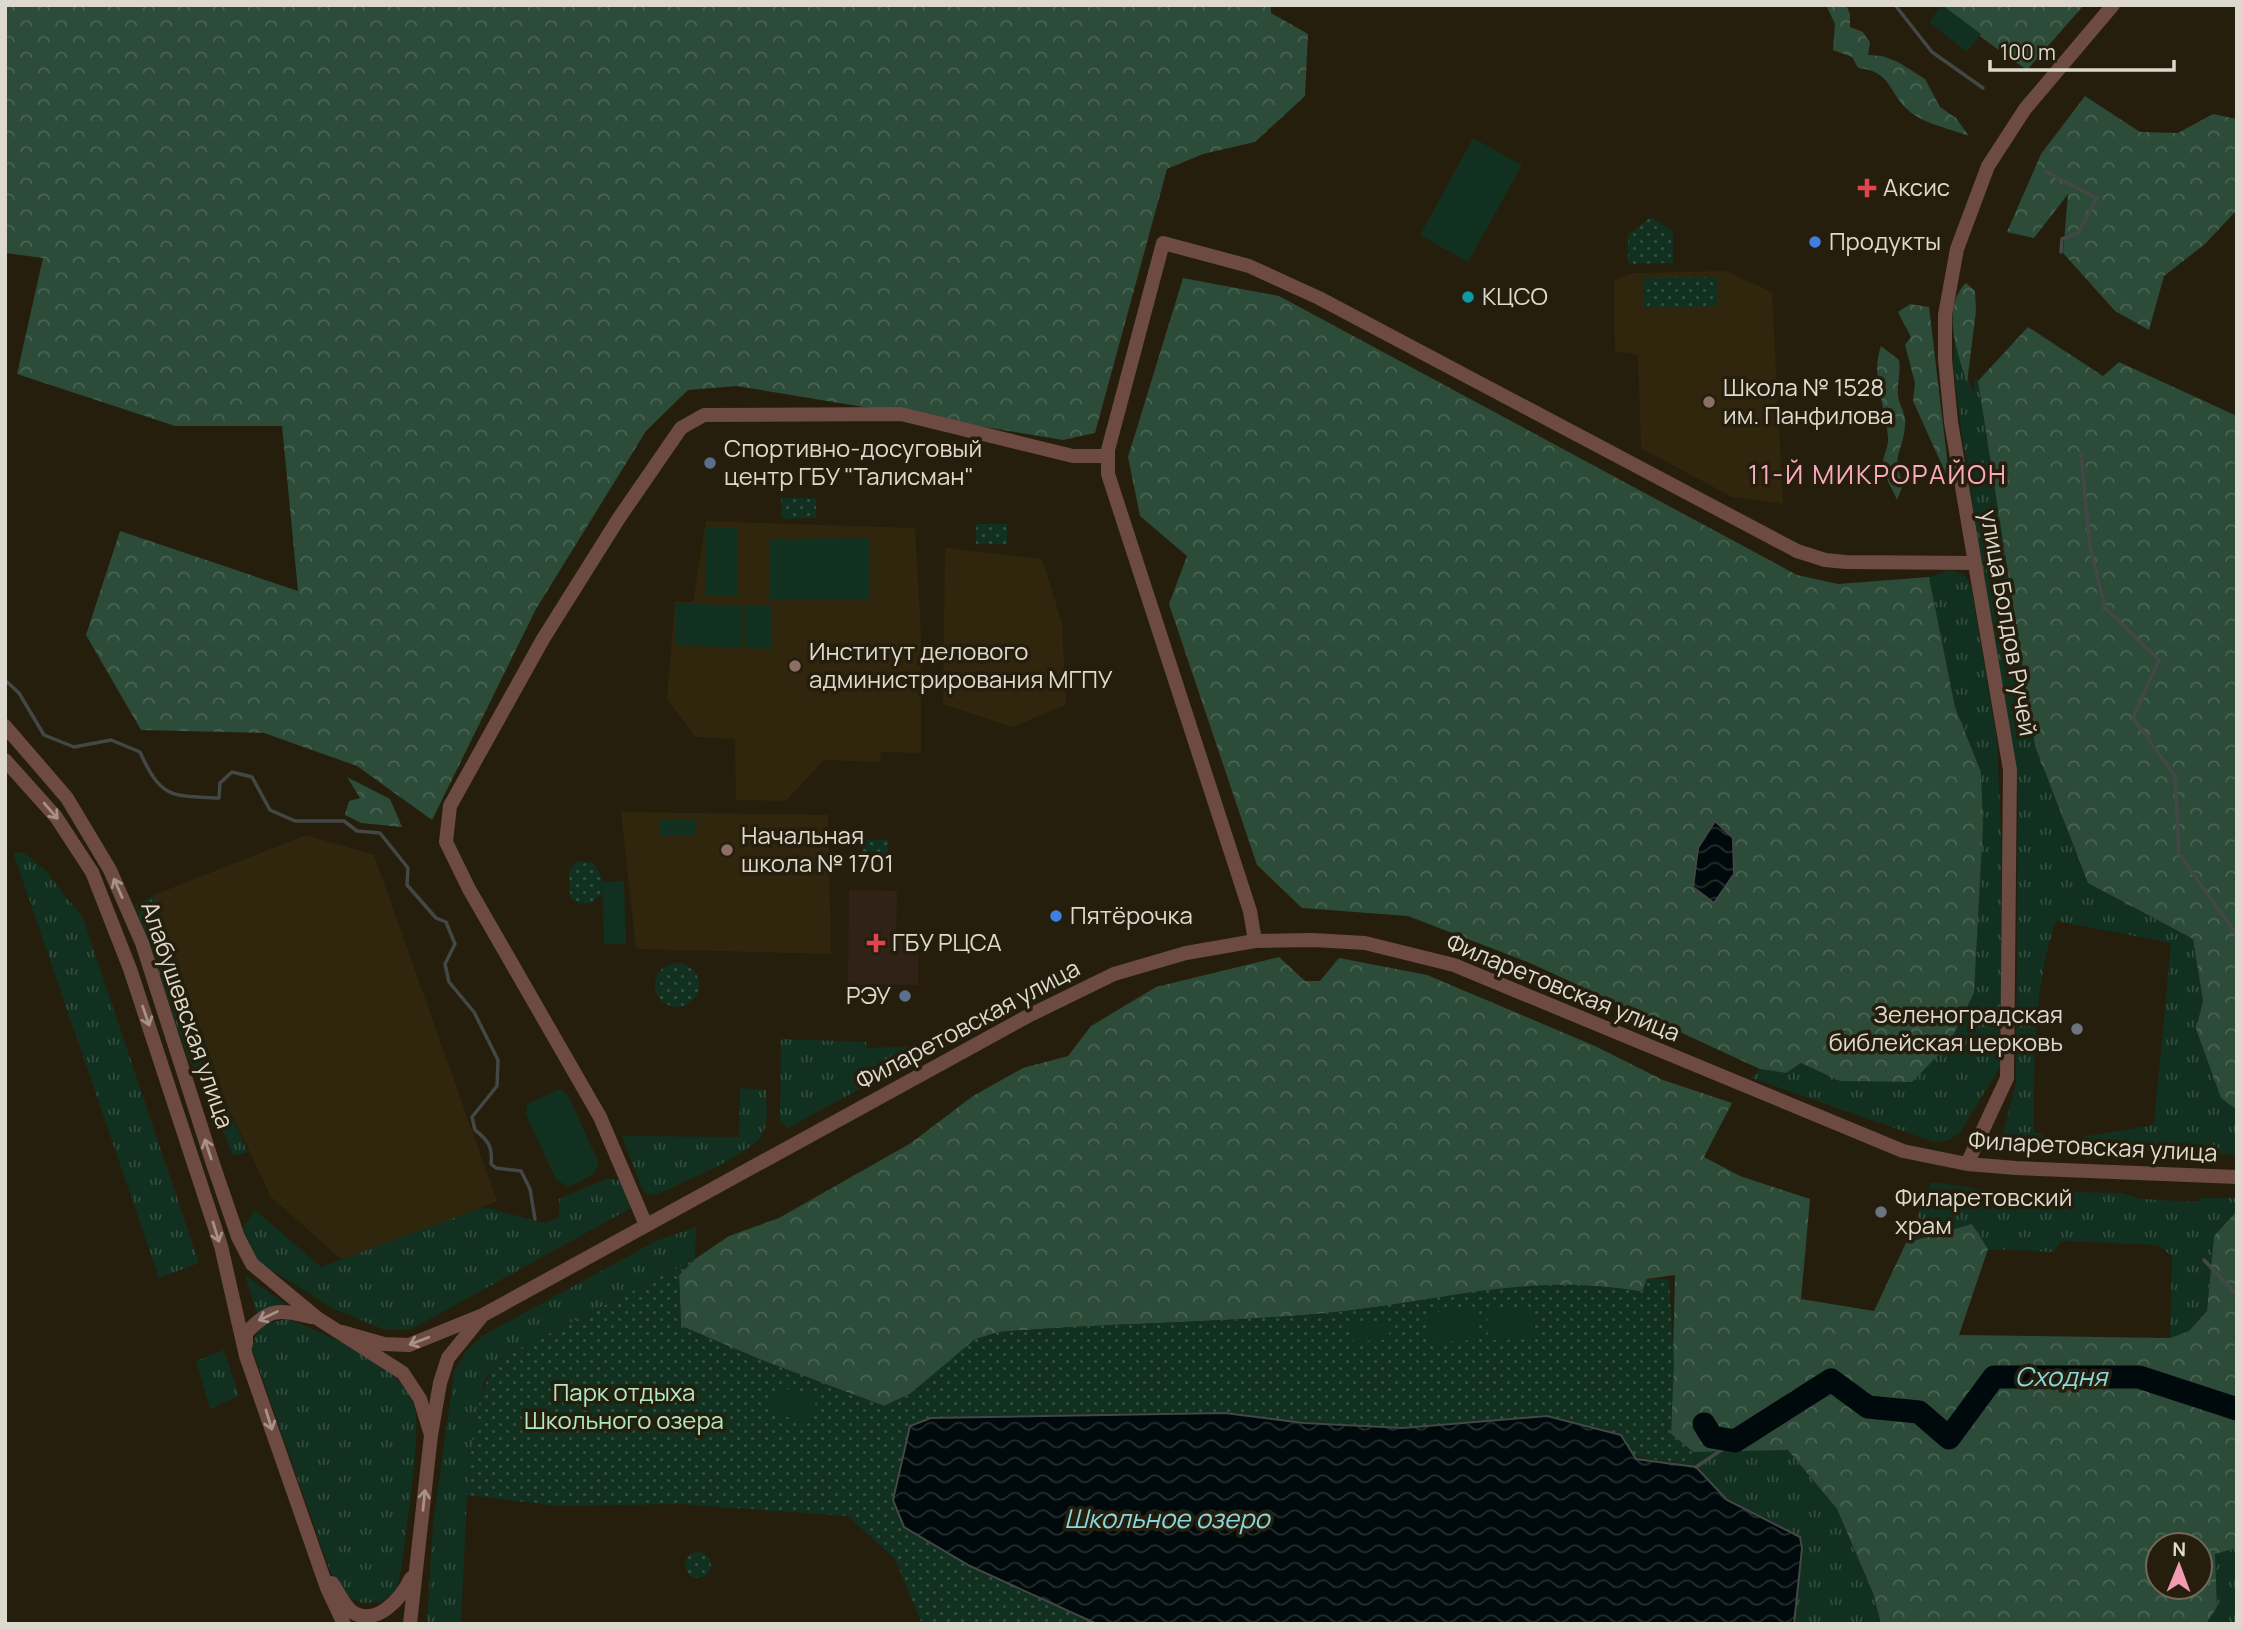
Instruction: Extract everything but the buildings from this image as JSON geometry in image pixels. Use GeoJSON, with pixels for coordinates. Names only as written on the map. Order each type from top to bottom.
{"type":"FeatureCollection","features":[{"type":"Feature","properties":{"kind":"street","name":"улица Болдов Ручей"},"geometry":{"type":"LineString","coordinates":[[1967,1164],[2007,1078],[2011,900],[2010,770],[1974,564],[1945,359],[1945,315],[1955,257],[1979,186],[2008,133],[2113,5]]}},
{"type":"Feature","properties":{"kind":"street"},"geometry":{"type":"LineString","coordinates":[[1255,941],[1250,911],[1108,474],[1108,456],[1163,243],[1250,266],[1319,298],[1797,551],[1835,561],[1974,564]]}},
{"type":"Feature","properties":{"kind":"street"},"geometry":{"type":"LineString","coordinates":[[646,1225],[600,1118],[469,889],[446,842],[450,806],[543,639],[619,518],[681,428],[704,415],[901,414],[1073,456],[1108,456]]}},
{"type":"Feature","properties":{"kind":"street","name":"Алабушевская улица"},"geometry":{"type":"LineString","coordinates":[[5,726],[18,738],[81,819],[116,881],[142,943],[238,1237],[252,1265],[317,1318],[404,1373],[420,1399],[431,1435],[410,1624]]}},
{"type":"Feature","properties":{"kind":"street","name":"Алабушевская улица"},"geometry":{"type":"LineString","coordinates":[[5,760],[56,817],[92,872],[130,969],[197,1169],[220,1246],[246,1356],[327,1588],[344,1624]]}},
{"type":"Feature","properties":{"kind":"street","name":"Филаретовская улица"},"geometry":{"type":"LineString","coordinates":[[342,1332],[384,1344],[409,1345],[483,1315],[1028,1016],[1114,974],[1174,956],[1255,941],[1365,943],[1454,965],[1903,1151],[1967,1164],[2237,1177]]}},
{"type":"Feature","properties":{"kind":"street","name":"Алабушевская улица"},"geometry":{"type":"LineString","coordinates":[[246,1356],[246,1334],[263,1315],[283,1310],[317,1318]]}},
{"type":"Feature","properties":{"kind":"street","name":"Филаретовская улица"},"geometry":{"type":"LineString","coordinates":[[431,1435],[440,1383],[448,1358],[483,1315]]}},
{"type":"Feature","properties":{"kind":"street","name":"Алабушевская улица"},"geometry":{"type":"LineString","coordinates":[[321,1568],[350,1610],[367,1615],[378,1614],[395,1604],[416,1564]]}},
{"type":"Feature","properties":{"kind":"shaded area","name":"Школа № 1528 им. Панфилова"},"geometry":{"type":"Polygon","coordinates":[[[1725,271],[1772,292],[1783,504],[1732,497],[1641,448],[1638,355],[1615,351],[1614,281],[1633,273],[1725,271]]]}},
{"type":"Feature","properties":{"kind":"shaded area","name":"Институт делового администрирования МГПУ"},"geometry":{"type":"Polygon","coordinates":[[[706,521],[915,528],[921,634],[921,753],[881,752],[880,762],[824,760],[786,801],[736,800],[735,739],[695,737],[667,699],[675,601],[693,602],[706,521]]]}},
{"type":"Feature","properties":{"kind":"shaded area"},"geometry":{"type":"Polygon","coordinates":[[[945,548],[1042,559],[1062,623],[1066,705],[1012,727],[943,704],[945,548]]]}},
{"type":"Feature","properties":{"kind":"shaded area","name":"Начальная школа № 1701"},"geometry":{"type":"Polygon","coordinates":[[[621,812],[828,815],[831,954],[636,949],[621,812]]]}},
{"type":"Feature","properties":{"kind":"shaded area"},"geometry":{"type":"Polygon","coordinates":[[[306,835],[374,855],[497,1201],[343,1261],[271,1197],[228,1107],[154,895],[306,835]]]}},
{"type":"Feature","properties":{"kind":"shaded area","name":"ГБУ РЦСА"},"geometry":{"type":"Polygon","coordinates":[[[849,890],[897,891],[896,938],[902,939],[903,948],[919,948],[918,985],[870,984],[870,990],[848,989],[849,890]]]}},
{"type":"Feature","properties":{"kind":"green space"},"geometry":{"type":"Polygon","coordinates":[[[5,5],[1271,5],[1271,13],[1308,34],[1305,96],[1255,142],[1203,154],[1167,169],[1095,433],[1063,440],[737,386],[688,390],[646,431],[536,609],[432,820],[357,766],[264,733],[141,730],[86,635],[120,531],[298,591],[282,426],[175,426],[17,374],[43,258],[5,253],[5,5]]]}},
{"type":"Feature","properties":{"kind":"green space"},"geometry":{"type":"Polygon","coordinates":[[[1826,5],[1846,5],[1850,14],[1850,27],[1863,32],[1870,43],[1868,55],[1882,56],[1898,62],[1925,79],[1940,107],[1956,118],[1969,136],[1915,116],[1902,104],[1884,78],[1877,73],[1858,68],[1852,57],[1833,50],[1835,24],[1826,5]]]}},
{"type":"Feature","properties":{"kind":"green space"},"geometry":{"type":"Polygon","coordinates":[[[1936,5],[2084,5],[2027,70],[1936,5]]]}},
{"type":"Feature","properties":{"kind":"green space"},"geometry":{"type":"Polygon","coordinates":[[[1942,5],[1981,34],[1967,52],[1929,22],[1942,5]]]}},
{"type":"Feature","properties":{"kind":"green space"},"geometry":{"type":"Polygon","coordinates":[[[2085,96],[2140,132],[2178,133],[2213,114],[2237,119],[2237,210],[2205,244],[2164,276],[2149,330],[2115,311],[2063,253],[2068,194],[2034,238],[2007,232],[2041,154],[2085,96]]]}},
{"type":"Feature","properties":{"kind":"green space"},"geometry":{"type":"Polygon","coordinates":[[[1473,138],[1522,165],[1468,262],[1420,235],[1473,138]]]}},
{"type":"Feature","properties":{"kind":"green space"},"geometry":{"type":"Polygon","coordinates":[[[1651,217],[1673,231],[1673,263],[1628,264],[1628,235],[1651,217]]]}},
{"type":"Feature","properties":{"kind":"green space"},"geometry":{"type":"Polygon","coordinates":[[[1717,277],[1717,306],[1644,308],[1643,278],[1717,277]]]}},
{"type":"Feature","properties":{"kind":"green space"},"geometry":{"type":"Polygon","coordinates":[[[1183,278],[1279,296],[1797,575],[1838,584],[1929,577],[1955,707],[1981,772],[1983,825],[1974,993],[1948,1045],[1912,1082],[1840,1081],[1801,1063],[1786,1073],[1760,1069],[1530,963],[1408,916],[1302,908],[1257,865],[1169,604],[1187,556],[1140,516],[1128,457],[1183,278]]]}},
{"type":"Feature","properties":{"kind":"green space"},"geometry":{"type":"Polygon","coordinates":[[[1966,283],[1975,291],[1976,311],[1967,383],[1953,332],[1954,305],[1958,293],[1966,283]]]}},
{"type":"Feature","properties":{"kind":"green space"},"geometry":{"type":"Polygon","coordinates":[[[1910,304],[1929,307],[1950,483],[1913,401],[1915,383],[1905,345],[1911,337],[1898,312],[1910,304]]]}},
{"type":"Feature","properties":{"kind":"green space"},"geometry":{"type":"Polygon","coordinates":[[[2028,327],[2103,376],[2119,362],[2237,416],[2237,1110],[2221,1098],[2196,1029],[2203,1001],[2193,939],[2088,883],[2035,746],[1978,381],[2028,327]]]}},
{"type":"Feature","properties":{"kind":"green space"},"geometry":{"type":"Polygon","coordinates":[[[1955,341],[1973,393],[1976,375],[1978,381],[2035,746],[2088,883],[2193,939],[2203,1001],[2196,1030],[2221,1097],[2237,1110],[2237,1155],[2004,1143],[2003,1133],[2016,1084],[2018,794],[1953,365],[1955,341]],[[2056,921],[2043,972],[2036,1025],[2034,1132],[2059,1141],[2154,1125],[2171,943],[2056,921]]]}},
{"type":"Feature","properties":{"kind":"green space"},"geometry":{"type":"Polygon","coordinates":[[[1881,346],[1899,360],[1898,398],[1905,421],[1898,460],[1903,485],[1897,500],[1883,468],[1888,437],[1877,369],[1881,346]]]}},
{"type":"Feature","properties":{"kind":"green space"},"geometry":{"type":"Polygon","coordinates":[[[781,498],[816,498],[816,518],[782,519],[781,498]]]}},
{"type":"Feature","properties":{"kind":"green space"},"geometry":{"type":"Polygon","coordinates":[[[976,524],[1007,524],[1007,544],[976,544],[976,524]]]}},
{"type":"Feature","properties":{"kind":"green space"},"geometry":{"type":"Polygon","coordinates":[[[706,528],[738,528],[738,596],[705,596],[706,528]]]}},
{"type":"Feature","properties":{"kind":"green space"},"geometry":{"type":"Polygon","coordinates":[[[870,538],[870,599],[770,599],[770,539],[870,538]]]}},
{"type":"Feature","properties":{"kind":"green space"},"geometry":{"type":"Polygon","coordinates":[[[1951,570],[1964,575],[1971,585],[1997,741],[2001,832],[2001,1065],[1961,1131],[1949,1140],[1934,1142],[1752,1078],[1760,1069],[1786,1073],[1801,1063],[1840,1081],[1912,1082],[1974,993],[1983,825],[1981,772],[1955,707],[1929,577],[1951,570]]]}},
{"type":"Feature","properties":{"kind":"green space"},"geometry":{"type":"Polygon","coordinates":[[[676,603],[744,606],[742,648],[675,645],[676,603]]]}},
{"type":"Feature","properties":{"kind":"green space"},"geometry":{"type":"Polygon","coordinates":[[[746,605],[772,605],[771,649],[745,648],[746,605]]]}},
{"type":"Feature","properties":{"kind":"green space"},"geometry":{"type":"Polygon","coordinates":[[[347,777],[390,799],[402,827],[361,823],[345,815],[349,801],[360,798],[347,777]]]}},
{"type":"Feature","properties":{"kind":"green space"},"geometry":{"type":"Polygon","coordinates":[[[659,819],[696,820],[696,836],[659,835],[659,819]]]}},
{"type":"Feature","properties":{"kind":"green space"},"geometry":{"type":"Polygon","coordinates":[[[863,840],[888,840],[888,866],[863,866],[863,840]]]}},
{"type":"Feature","properties":{"kind":"green space"},"geometry":{"type":"Polygon","coordinates":[[[13,852],[24,853],[45,870],[83,918],[199,1263],[159,1278],[13,852]]]}},
{"type":"Feature","properties":{"kind":"green space"},"geometry":{"type":"Polygon","coordinates":[[[577,861],[593,863],[602,878],[601,894],[592,903],[580,904],[570,898],[569,870],[577,861]]]}},
{"type":"Feature","properties":{"kind":"green space"},"geometry":{"type":"Polygon","coordinates":[[[624,881],[626,944],[604,944],[602,882],[624,881]]]}},
{"type":"Feature","properties":{"kind":"green space"},"geometry":{"type":"Polygon","coordinates":[[[154,896],[228,1109],[248,1152],[233,1156],[211,1098],[188,1058],[135,904],[154,896]]]}},
{"type":"Feature","properties":{"kind":"green space"},"geometry":{"type":"Polygon","coordinates":[[[1279,957],[1305,981],[1320,981],[1339,958],[1427,975],[1595,1046],[1663,1080],[1732,1103],[1704,1157],[1740,1176],[1810,1199],[1801,1299],[1874,1311],[1906,1243],[1972,1224],[1988,1249],[1959,1335],[2170,1338],[2189,1331],[2207,1311],[2214,1236],[2237,1211],[2237,1548],[2215,1554],[2217,1607],[2206,1624],[1881,1624],[1873,1593],[1837,1509],[1788,1450],[1693,1452],[1671,1434],[1675,1275],[1647,1279],[1643,1292],[1562,1285],[1523,1287],[1327,1313],[999,1332],[976,1339],[910,1394],[884,1406],[759,1359],[681,1326],[679,1275],[695,1259],[729,1236],[779,1218],[911,1143],[973,1096],[1023,1068],[1068,1056],[1091,1026],[1156,987],[1279,957]]]}},
{"type":"Feature","properties":{"kind":"green space"},"geometry":{"type":"Polygon","coordinates":[[[677,963],[692,970],[699,985],[692,1000],[677,1007],[662,1000],[655,985],[662,970],[677,963]]]}},
{"type":"Feature","properties":{"kind":"green space"},"geometry":{"type":"Polygon","coordinates":[[[781,1039],[866,1042],[867,1048],[922,1046],[922,1055],[788,1128],[780,1121],[781,1039]]]}},
{"type":"Feature","properties":{"kind":"green space"},"geometry":{"type":"Polygon","coordinates":[[[740,1088],[766,1090],[766,1124],[756,1142],[713,1169],[653,1196],[643,1191],[622,1136],[739,1137],[740,1088]]]}},
{"type":"Feature","properties":{"kind":"green space"},"geometry":{"type":"Polygon","coordinates":[[[560,1089],[568,1095],[599,1163],[594,1174],[569,1187],[556,1180],[526,1115],[527,1104],[560,1089]]]}},
{"type":"Feature","properties":{"kind":"green space"},"geometry":{"type":"Polygon","coordinates":[[[609,1178],[621,1181],[631,1208],[410,1330],[385,1330],[334,1309],[257,1261],[243,1228],[255,1210],[321,1267],[483,1207],[545,1223],[559,1217],[559,1199],[609,1178]]]}},
{"type":"Feature","properties":{"kind":"green space"},"geometry":{"type":"Polygon","coordinates":[[[1931,1182],[1994,1191],[2122,1193],[2141,1199],[2199,1202],[2201,1198],[2237,1198],[2237,1211],[2214,1236],[2207,1311],[2189,1331],[2170,1338],[2172,1256],[2158,1245],[2061,1241],[2054,1252],[1988,1249],[1972,1224],[1906,1243],[1931,1182]]]}},
{"type":"Feature","properties":{"kind":"green space"},"geometry":{"type":"Polygon","coordinates":[[[696,1227],[695,1259],[498,1360],[484,1382],[475,1423],[467,1495],[461,1624],[427,1624],[433,1525],[454,1372],[466,1351],[482,1336],[656,1241],[696,1227]]]}},
{"type":"Feature","properties":{"kind":"green space","name":"Парк отдыха Школьного озера"},"geometry":{"type":"Polygon","coordinates":[[[695,1259],[679,1275],[681,1326],[759,1359],[884,1406],[910,1394],[974,1340],[999,1332],[1327,1313],[1483,1290],[1522,1287],[1600,1286],[1642,1292],[1647,1279],[1669,1279],[1674,1361],[1671,1434],[1693,1452],[1696,1467],[1460,1425],[1403,1428],[1265,1419],[904,1527],[970,1566],[1097,1624],[922,1624],[895,1559],[848,1516],[678,1504],[559,1506],[467,1495],[478,1408],[489,1375],[498,1360],[695,1259]]]}},
{"type":"Feature","properties":{"kind":"green space"},"geometry":{"type":"Polygon","coordinates":[[[245,1275],[285,1304],[257,1314],[245,1275]]]}},
{"type":"Feature","properties":{"kind":"green space"},"geometry":{"type":"Polygon","coordinates":[[[1534,1308],[1535,1339],[1488,1340],[1487,1310],[1534,1308]]]}},
{"type":"Feature","properties":{"kind":"green space"},"geometry":{"type":"Polygon","coordinates":[[[1476,1310],[1477,1340],[1430,1342],[1429,1312],[1476,1310]]]}},
{"type":"Feature","properties":{"kind":"green space"},"geometry":{"type":"Polygon","coordinates":[[[289,1319],[341,1342],[378,1363],[406,1389],[414,1405],[415,1461],[400,1576],[396,1591],[382,1602],[362,1603],[344,1595],[330,1571],[252,1348],[264,1326],[289,1319]]]}},
{"type":"Feature","properties":{"kind":"green space"},"geometry":{"type":"Polygon","coordinates":[[[1388,1322],[1390,1339],[1354,1342],[1353,1325],[1388,1322]]]}},
{"type":"Feature","properties":{"kind":"green space"},"geometry":{"type":"Polygon","coordinates":[[[224,1350],[239,1396],[210,1409],[196,1361],[224,1350]]]}},
{"type":"Feature","properties":{"kind":"green space"},"geometry":{"type":"Polygon","coordinates":[[[776,1386],[817,1397],[810,1423],[769,1412],[776,1386]]]}},
{"type":"Feature","properties":{"kind":"green space"},"geometry":{"type":"Polygon","coordinates":[[[1788,1450],[1837,1509],[1873,1593],[1881,1624],[1794,1624],[1802,1548],[1800,1537],[1721,1494],[1708,1482],[1693,1452],[1788,1450]]]}},
{"type":"Feature","properties":{"kind":"green space"},"geometry":{"type":"Polygon","coordinates":[[[2237,1548],[2237,1624],[2206,1624],[2217,1607],[2215,1553],[2237,1548]]]}},
{"type":"Feature","properties":{"kind":"green space"},"geometry":{"type":"Polygon","coordinates":[[[698,1552],[707,1556],[711,1565],[707,1574],[698,1578],[689,1574],[685,1565],[689,1556],[698,1552]]]}},
{"type":"Feature","properties":{"kind":"water"},"geometry":{"type":"Polygon","coordinates":[[[1715,821],[1733,838],[1734,874],[1714,903],[1693,887],[1698,848],[1715,821]]]}},
{"type":"Feature","properties":{"kind":"water","name":"Школьное озеро"},"geometry":{"type":"Polygon","coordinates":[[[1225,1413],[1304,1423],[1403,1428],[1547,1416],[1621,1435],[1636,1459],[1696,1467],[1727,1500],[1800,1537],[1802,1548],[1794,1624],[1097,1624],[970,1566],[904,1527],[893,1500],[910,1426],[931,1418],[1225,1413]]]}},
{"type":"Feature","properties":{"kind":"waterway"},"geometry":{"type":"LineString","coordinates":[[1895,5],[1932,52],[1983,88]]}},
{"type":"Feature","properties":{"kind":"waterway"},"geometry":{"type":"LineString","coordinates":[[2046,172],[2097,198],[2078,233],[2062,239],[2061,252]]}},
{"type":"Feature","properties":{"kind":"waterway"},"geometry":{"type":"LineString","coordinates":[[2081,455],[2090,547],[2105,608],[2159,660],[2133,718],[2175,776],[2179,854],[2235,932],[2237,942]]}},
{"type":"Feature","properties":{"kind":"waterway","name":"Сходня"},"geometry":{"type":"LineString","coordinates":[[5,680],[19,693],[44,735],[74,747],[111,740],[140,752],[155,779],[170,792],[190,797],[219,798],[220,783],[232,772],[252,777],[270,810],[295,821],[344,821],[357,831],[380,833],[408,868],[407,885],[436,918],[446,922],[455,944],[445,964],[449,982],[474,1012],[498,1060],[497,1086],[472,1117],[475,1130],[489,1144],[491,1164],[496,1168],[521,1171],[530,1189],[535,1219]]}},
{"type":"Feature","properties":{"kind":"waterway"},"geometry":{"type":"LineString","coordinates":[[2204,1260],[2237,1295]]}},
{"type":"Feature","properties":{"kind":"waterway","name":"Сходня"},"geometry":{"type":"LineString","coordinates":[[1704,1424],[1712,1437],[1735,1441],[1831,1380],[1868,1407],[1919,1412],[1949,1438],[1994,1377],[2139,1377],[2237,1409]]}},
{"type":"Feature","properties":{"kind":"waterway"},"geometry":{"type":"LineString","coordinates":[[2234,1408],[2237,1396]]}},
{"type":"Feature","properties":{"kind":"waterway"},"geometry":{"type":"LineString","coordinates":[[1696,1467],[1735,1441]]}},
{"type":"Feature","properties":{"kind":"place","name":"Аксис"},"geometry":{"type":"Point","coordinates":[1867,188]}},
{"type":"Feature","properties":{"kind":"place","name":"Продукты"},"geometry":{"type":"Point","coordinates":[1815,242]}},
{"type":"Feature","properties":{"kind":"place","name":"КЦСО"},"geometry":{"type":"Point","coordinates":[1468,297]}},
{"type":"Feature","properties":{"kind":"place","name":"Школа № 1528 им. Панфилова"},"geometry":{"type":"Point","coordinates":[1709,402]}},
{"type":"Feature","properties":{"kind":"place","name":"Спортивно-досуговый центр ГБУ \"Талисман\""},"geometry":{"type":"Point","coordinates":[710,463]}},
{"type":"Feature","properties":{"kind":"place","name":"Институт делового администрирования МГПУ"},"geometry":{"type":"Point","coordinates":[795,666]}},
{"type":"Feature","properties":{"kind":"place","name":"Начальная школа № 1701"},"geometry":{"type":"Point","coordinates":[727,850]}},
{"type":"Feature","properties":{"kind":"place","name":"Пятёрочка"},"geometry":{"type":"Point","coordinates":[1056,916]}},
{"type":"Feature","properties":{"kind":"place","name":"ГБУ РЦСА"},"geometry":{"type":"Point","coordinates":[876,943]}},
{"type":"Feature","properties":{"kind":"place","name":"РЭУ"},"geometry":{"type":"Point","coordinates":[905,996]}},
{"type":"Feature","properties":{"kind":"place","name":"Зеленоградская библейская церковь"},"geometry":{"type":"Point","coordinates":[2077,1029]}},
{"type":"Feature","properties":{"kind":"place","name":"Филаретовский храм"},"geometry":{"type":"Point","coordinates":[1881,1212]}},
{"type":"Feature","properties":{"kind":"district","name":"11-Й МИКРОРАЙОН"},"geometry":{"type":"Point","coordinates":[1878,475]}}]}
